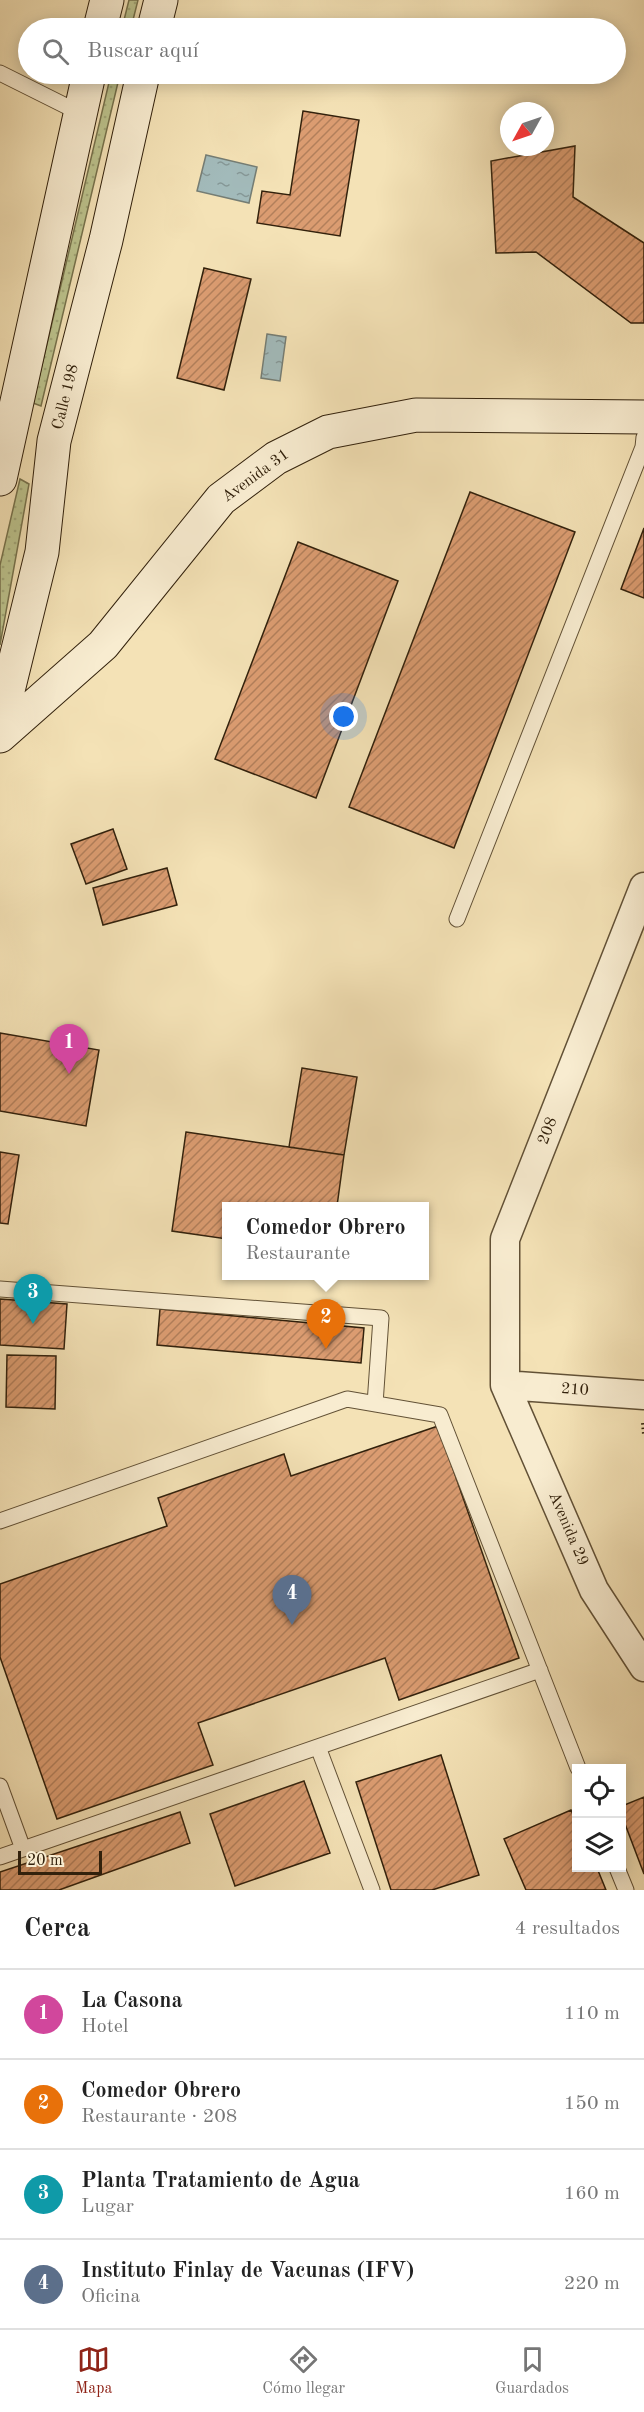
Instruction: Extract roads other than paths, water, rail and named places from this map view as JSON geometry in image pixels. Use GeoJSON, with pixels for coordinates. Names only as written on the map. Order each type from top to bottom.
{"type":"FeatureCollection","features":[{"type":"Feature","properties":{"kind":"main road"},"geometry":{"type":"LineString","coordinates":[[102,18],[106,0]]}},
{"type":"Feature","properties":{"kind":"main road"},"geometry":{"type":"LineString","coordinates":[[156,18],[161,0]]}},
{"type":"Feature","properties":{"kind":"main road"},"geometry":{"type":"LineString","coordinates":[[0,479],[87,84]]}},
{"type":"Feature","properties":{"kind":"main road","name":"Calle 198"},"geometry":{"type":"LineString","coordinates":[[0,723],[42,552],[54,441],[106,240],[141,84]]}},
{"type":"Feature","properties":{"kind":"main road","name":"Avenida 31"},"geometry":{"type":"LineString","coordinates":[[0,736],[103,645],[221,499],[276,458],[328,432],[416,415],[644,417]]}},
{"type":"Feature","properties":{"kind":"main road"},"geometry":{"type":"LineString","coordinates":[[12,428],[54,441]]}},
{"type":"Feature","properties":{"kind":"street","name":"208"},"geometry":{"type":"LineString","coordinates":[[505,1384],[505,1239],[644,887]]}},
{"type":"Feature","properties":{"kind":"street","name":"210"},"geometry":{"type":"LineString","coordinates":[[505,1384],[644,1395]]}},
{"type":"Feature","properties":{"kind":"street","name":"Avenida 29"},"geometry":{"type":"LineString","coordinates":[[505,1384],[594,1590],[644,1667]]}},
{"type":"Feature","properties":{"kind":"lane"},"geometry":{"type":"LineString","coordinates":[[0,74],[18,83]]}},
{"type":"Feature","properties":{"kind":"lane"},"geometry":{"type":"LineString","coordinates":[[21,84],[80,113]]}},
{"type":"Feature","properties":{"kind":"lane"},"geometry":{"type":"LineString","coordinates":[[457,919],[643,447],[644,437]]}},
{"type":"Feature","properties":{"kind":"lane"},"geometry":{"type":"LineString","coordinates":[[0,1289],[381,1318],[375,1404]]}},
{"type":"Feature","properties":{"kind":"lane"},"geometry":{"type":"LineString","coordinates":[[0,1521],[347,1399],[440,1415],[576,1764]]}},
{"type":"Feature","properties":{"kind":"lane"},"geometry":{"type":"LineString","coordinates":[[0,1857],[540,1670]]}},
{"type":"Feature","properties":{"kind":"lane"},"geometry":{"type":"LineString","coordinates":[[318,1747],[372,1890]]}},
{"type":"Feature","properties":{"kind":"lane"},"geometry":{"type":"LineString","coordinates":[[0,1786],[23,1850]]}},
{"type":"Feature","properties":{"kind":"lane"},"geometry":{"type":"LineString","coordinates":[[619,1872],[626,1890]]}},
{"type":"Feature","properties":{"kind":"water"},"geometry":{"type":"Polygon","coordinates":[[[206,155],[257,167],[249,203],[197,191],[206,155]]]}},
{"type":"Feature","properties":{"kind":"water"},"geometry":{"type":"Polygon","coordinates":[[[267,334],[286,337],[280,381],[261,378],[267,334]]]}},
{"type":"Feature","properties":{"kind":"place","name":"La Casona"},"geometry":{"type":"Point","coordinates":[69,1074]}},
{"type":"Feature","properties":{"kind":"place","name":"Planta Tratamiento de Agua"},"geometry":{"type":"Point","coordinates":[33,1324]}},
{"type":"Feature","properties":{"kind":"place","name":"Comedor Obrero"},"geometry":{"type":"Point","coordinates":[326,1349]}},
{"type":"Feature","properties":{"kind":"place","name":"Instituto Finlay de Vacunas (IFV)"},"geometry":{"type":"Point","coordinates":[292,1625]}}]}
